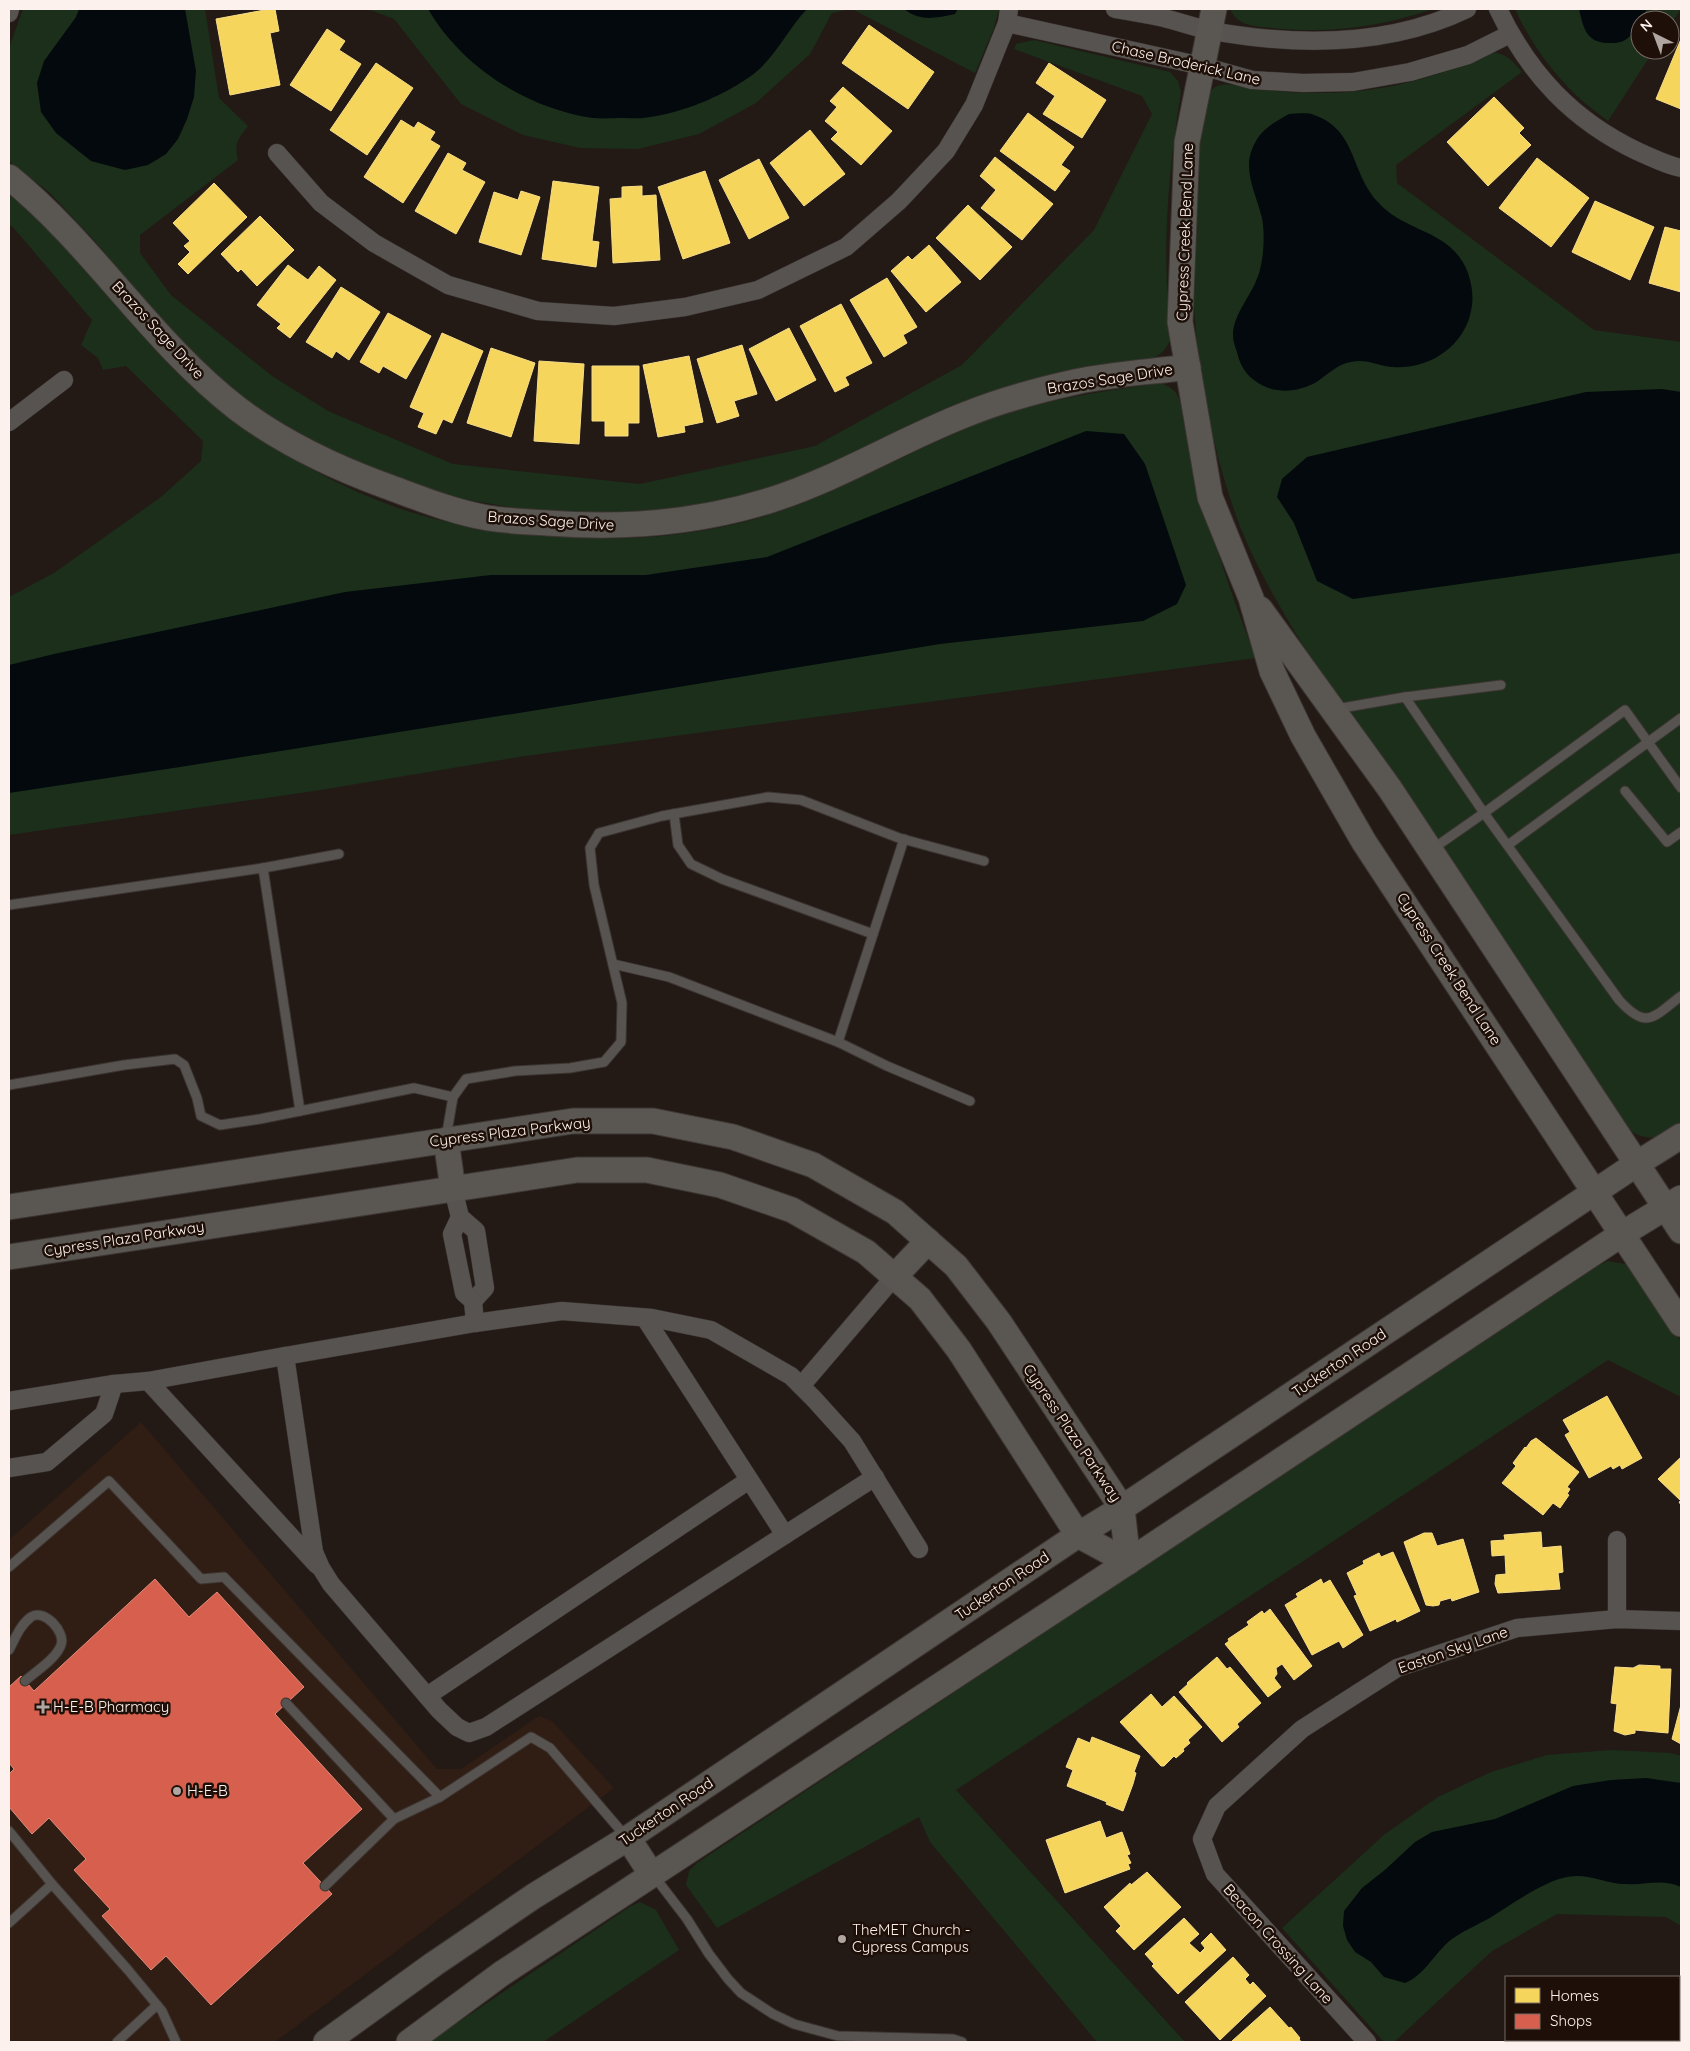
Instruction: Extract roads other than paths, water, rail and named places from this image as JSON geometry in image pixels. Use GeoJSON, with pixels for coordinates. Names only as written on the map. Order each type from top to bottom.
{"type":"FeatureCollection","features":[{"type":"Feature","properties":{"kind":"street"},"geometry":{"type":"LineString","coordinates":[[9,13],[10,9]]}},
{"type":"Feature","properties":{"kind":"street"},"geometry":{"type":"LineString","coordinates":[[1115,9],[1163,18],[1212,20],[1257,38],[1295,40],[1349,40],[1401,31],[1452,16],[1467,9]]}},
{"type":"Feature","properties":{"kind":"street"},"geometry":{"type":"LineString","coordinates":[[1500,12],[1510,34],[1537,74],[1571,110],[1620,143],[1668,166],[1681,168]]}},
{"type":"Feature","properties":{"kind":"street"},"geometry":{"type":"LineString","coordinates":[[277,153],[321,203],[374,243],[448,285],[538,311],[614,316],[685,308],[758,290],[846,247],[899,201],[946,151],[974,105],[1008,16]]}},
{"type":"Feature","properties":{"kind":"street","name":"Chase Broderick Lane"},"geometry":{"type":"LineString","coordinates":[[1008,16],[1252,80],[1303,83],[1353,82],[1410,72],[1468,55],[1510,34]]}},
{"type":"Feature","properties":{"kind":"street","name":"Cypress Creek Bend Lane"},"geometry":{"type":"LineString","coordinates":[[1212,20],[1187,142],[1180,322],[1210,496],[1251,598],[1272,671],[1302,736],[1364,842],[1596,1192],[1681,1324]]}},
{"type":"Feature","properties":{"kind":"street","name":"Brazos Sage Drive"},"geometry":{"type":"LineString","coordinates":[[9,177],[34,198],[75,238],[163,340],[202,378],[239,410],[282,438],[328,463],[426,500],[486,517],[585,526],[633,526],[702,518],[771,500],[827,479],[965,415],[1024,394],[1078,381],[1188,367]]}},
{"type":"Feature","properties":{"kind":"street"},"geometry":{"type":"LineString","coordinates":[[9,422],[64,380]]}},
{"type":"Feature","properties":{"kind":"street","name":"Cypress Creek Bend Lane"},"geometry":{"type":"LineString","coordinates":[[1251,598],[1334,710],[1430,850],[1638,1163],[1674,1203],[1681,1231]]}},
{"type":"Feature","properties":{"kind":"street","name":"Cypress Plaza Parkway"},"geometry":{"type":"LineString","coordinates":[[9,1207],[573,1121],[652,1121],[734,1137],[813,1165],[895,1212],[956,1266],[999,1322],[1122,1508],[1128,1562]]}},
{"type":"Feature","properties":{"kind":"street","name":"Tuckerton Road"},"geometry":{"type":"LineString","coordinates":[[326,2042],[434,1964],[519,1906],[628,1838],[1078,1534],[1122,1508],[1681,1136]]}},
{"type":"Feature","properties":{"kind":"street"},"geometry":{"type":"LineString","coordinates":[[446,1140],[453,1189],[460,1218],[476,1231],[485,1288],[473,1301]]}},
{"type":"Feature","properties":{"kind":"street","name":"Cypress Plaza Parkway"},"geometry":{"type":"LineString","coordinates":[[9,1257],[576,1170],[647,1170],[720,1185],[792,1210],[866,1252],[920,1300],[959,1350],[1078,1534],[1128,1562]]}},
{"type":"Feature","properties":{"kind":"street"},"geometry":{"type":"LineString","coordinates":[[409,2042],[501,1974],[1128,1562],[1622,1234],[1674,1203]]}},
{"type":"Feature","properties":{"kind":"street"},"geometry":{"type":"LineString","coordinates":[[460,1218],[452,1234],[464,1293],[473,1301],[475,1323]]}},
{"type":"Feature","properties":{"kind":"street"},"geometry":{"type":"LineString","coordinates":[[801,1386],[894,1277],[928,1241]]}},
{"type":"Feature","properties":{"kind":"street"},"geometry":{"type":"LineString","coordinates":[[9,1401],[114,1384],[148,1381],[475,1323],[562,1311],[645,1318],[711,1330],[790,1376],[852,1442],[919,1549]]}},
{"type":"Feature","properties":{"kind":"street"},"geometry":{"type":"LineString","coordinates":[[645,1318],[785,1535]]}},
{"type":"Feature","properties":{"kind":"street"},"geometry":{"type":"LineString","coordinates":[[285,1356],[314,1552],[321,1568],[331,1584],[427,1696],[457,1727],[469,1733],[486,1728],[875,1477]]}},
{"type":"Feature","properties":{"kind":"street"},"geometry":{"type":"LineString","coordinates":[[148,1381],[321,1568]]}},
{"type":"Feature","properties":{"kind":"street"},"geometry":{"type":"LineString","coordinates":[[9,1468],[47,1462],[104,1414],[114,1384]]}},
{"type":"Feature","properties":{"kind":"street"},"geometry":{"type":"LineString","coordinates":[[427,1696],[750,1480]]}},
{"type":"Feature","properties":{"kind":"street"},"geometry":{"type":"LineString","coordinates":[[1617,1540],[1617,1619]]}},
{"type":"Feature","properties":{"kind":"street","name":"Easton Sky Lane"},"geometry":{"type":"LineString","coordinates":[[1202,1839],[1217,1806],[1302,1729],[1398,1668],[1517,1628],[1617,1619],[1681,1621]]}},
{"type":"Feature","properties":{"kind":"street"},"geometry":{"type":"LineString","coordinates":[[628,1838],[652,1874]]}},
{"type":"Feature","properties":{"kind":"street","name":"Beacon Crossing Lane"},"geometry":{"type":"LineString","coordinates":[[1202,1839],[1215,1874],[1368,2042]]}},
{"type":"Feature","properties":{"kind":"lane"},"geometry":{"type":"LineString","coordinates":[[1334,710],[1405,697],[1501,685]]}},
{"type":"Feature","properties":{"kind":"lane"},"geometry":{"type":"LineString","coordinates":[[1405,697],[1484,813],[1619,1000],[1631,1013],[1642,1018],[1651,1018],[1681,996]]}},
{"type":"Feature","properties":{"kind":"lane"},"geometry":{"type":"LineString","coordinates":[[1430,850],[1625,710],[1681,788]]}},
{"type":"Feature","properties":{"kind":"lane"},"geometry":{"type":"LineString","coordinates":[[1508,845],[1681,718]]}},
{"type":"Feature","properties":{"kind":"lane"},"geometry":{"type":"LineString","coordinates":[[1625,791],[1667,842],[1681,832]]}},
{"type":"Feature","properties":{"kind":"lane"},"geometry":{"type":"LineString","coordinates":[[446,1140],[453,1097],[466,1079],[515,1071],[570,1068],[604,1062],[621,1042],[622,1003],[594,885],[590,848],[599,833],[674,814],[768,797],[801,800],[904,839],[984,861]]}},
{"type":"Feature","properties":{"kind":"lane"},"geometry":{"type":"LineString","coordinates":[[674,814],[678,845],[691,864],[722,879],[873,934]]}},
{"type":"Feature","properties":{"kind":"lane"},"geometry":{"type":"LineString","coordinates":[[838,1042],[904,839]]}},
{"type":"Feature","properties":{"kind":"lane"},"geometry":{"type":"LineString","coordinates":[[9,905],[263,868],[339,854]]}},
{"type":"Feature","properties":{"kind":"lane"},"geometry":{"type":"LineString","coordinates":[[263,868],[300,1111]]}},
{"type":"Feature","properties":{"kind":"lane"},"geometry":{"type":"LineString","coordinates":[[613,964],[669,977],[838,1042],[887,1066],[970,1101]]}},
{"type":"Feature","properties":{"kind":"lane"},"geometry":{"type":"LineString","coordinates":[[9,1085],[124,1065],[175,1059],[184,1065],[197,1098],[201,1116],[220,1124],[300,1111],[414,1088],[453,1097]]}},
{"type":"Feature","properties":{"kind":"lane"},"geometry":{"type":"LineString","coordinates":[[9,1567],[110,1481],[201,1579],[224,1577],[440,1797]]}},
{"type":"Feature","properties":{"kind":"lane"},"geometry":{"type":"LineString","coordinates":[[9,1650],[20,1629],[32,1616],[41,1615],[48,1619],[61,1633],[63,1638],[61,1647],[53,1657],[25,1681]]}},
{"type":"Feature","properties":{"kind":"lane"},"geometry":{"type":"LineString","coordinates":[[286,1703],[394,1819]]}},
{"type":"Feature","properties":{"kind":"lane"},"geometry":{"type":"LineString","coordinates":[[325,1886],[394,1819],[440,1797],[531,1736],[550,1748],[628,1838]]}},
{"type":"Feature","properties":{"kind":"lane"},"geometry":{"type":"LineString","coordinates":[[9,1831],[52,1884],[162,2011],[176,2042]]}},
{"type":"Feature","properties":{"kind":"lane"},"geometry":{"type":"LineString","coordinates":[[652,1874],[687,1919],[718,1968],[741,1993],[774,2014],[794,2024],[838,2036],[956,2041]]}},
{"type":"Feature","properties":{"kind":"lane"},"geometry":{"type":"LineString","coordinates":[[9,1923],[52,1884]]}},
{"type":"Feature","properties":{"kind":"lane"},"geometry":{"type":"LineString","coordinates":[[117,2042],[158,2006]]}},
{"type":"Feature","properties":{"kind":"place","name":"H-E-B Pharmacy"},"geometry":{"type":"Point","coordinates":[43,1707]}},
{"type":"Feature","properties":{"kind":"place","name":"H-E-B"},"geometry":{"type":"Point","coordinates":[177,1791]}},
{"type":"Feature","properties":{"kind":"place","name":"TheMET Church - Cypress Campus"},"geometry":{"type":"Point","coordinates":[842,1939]}}]}
